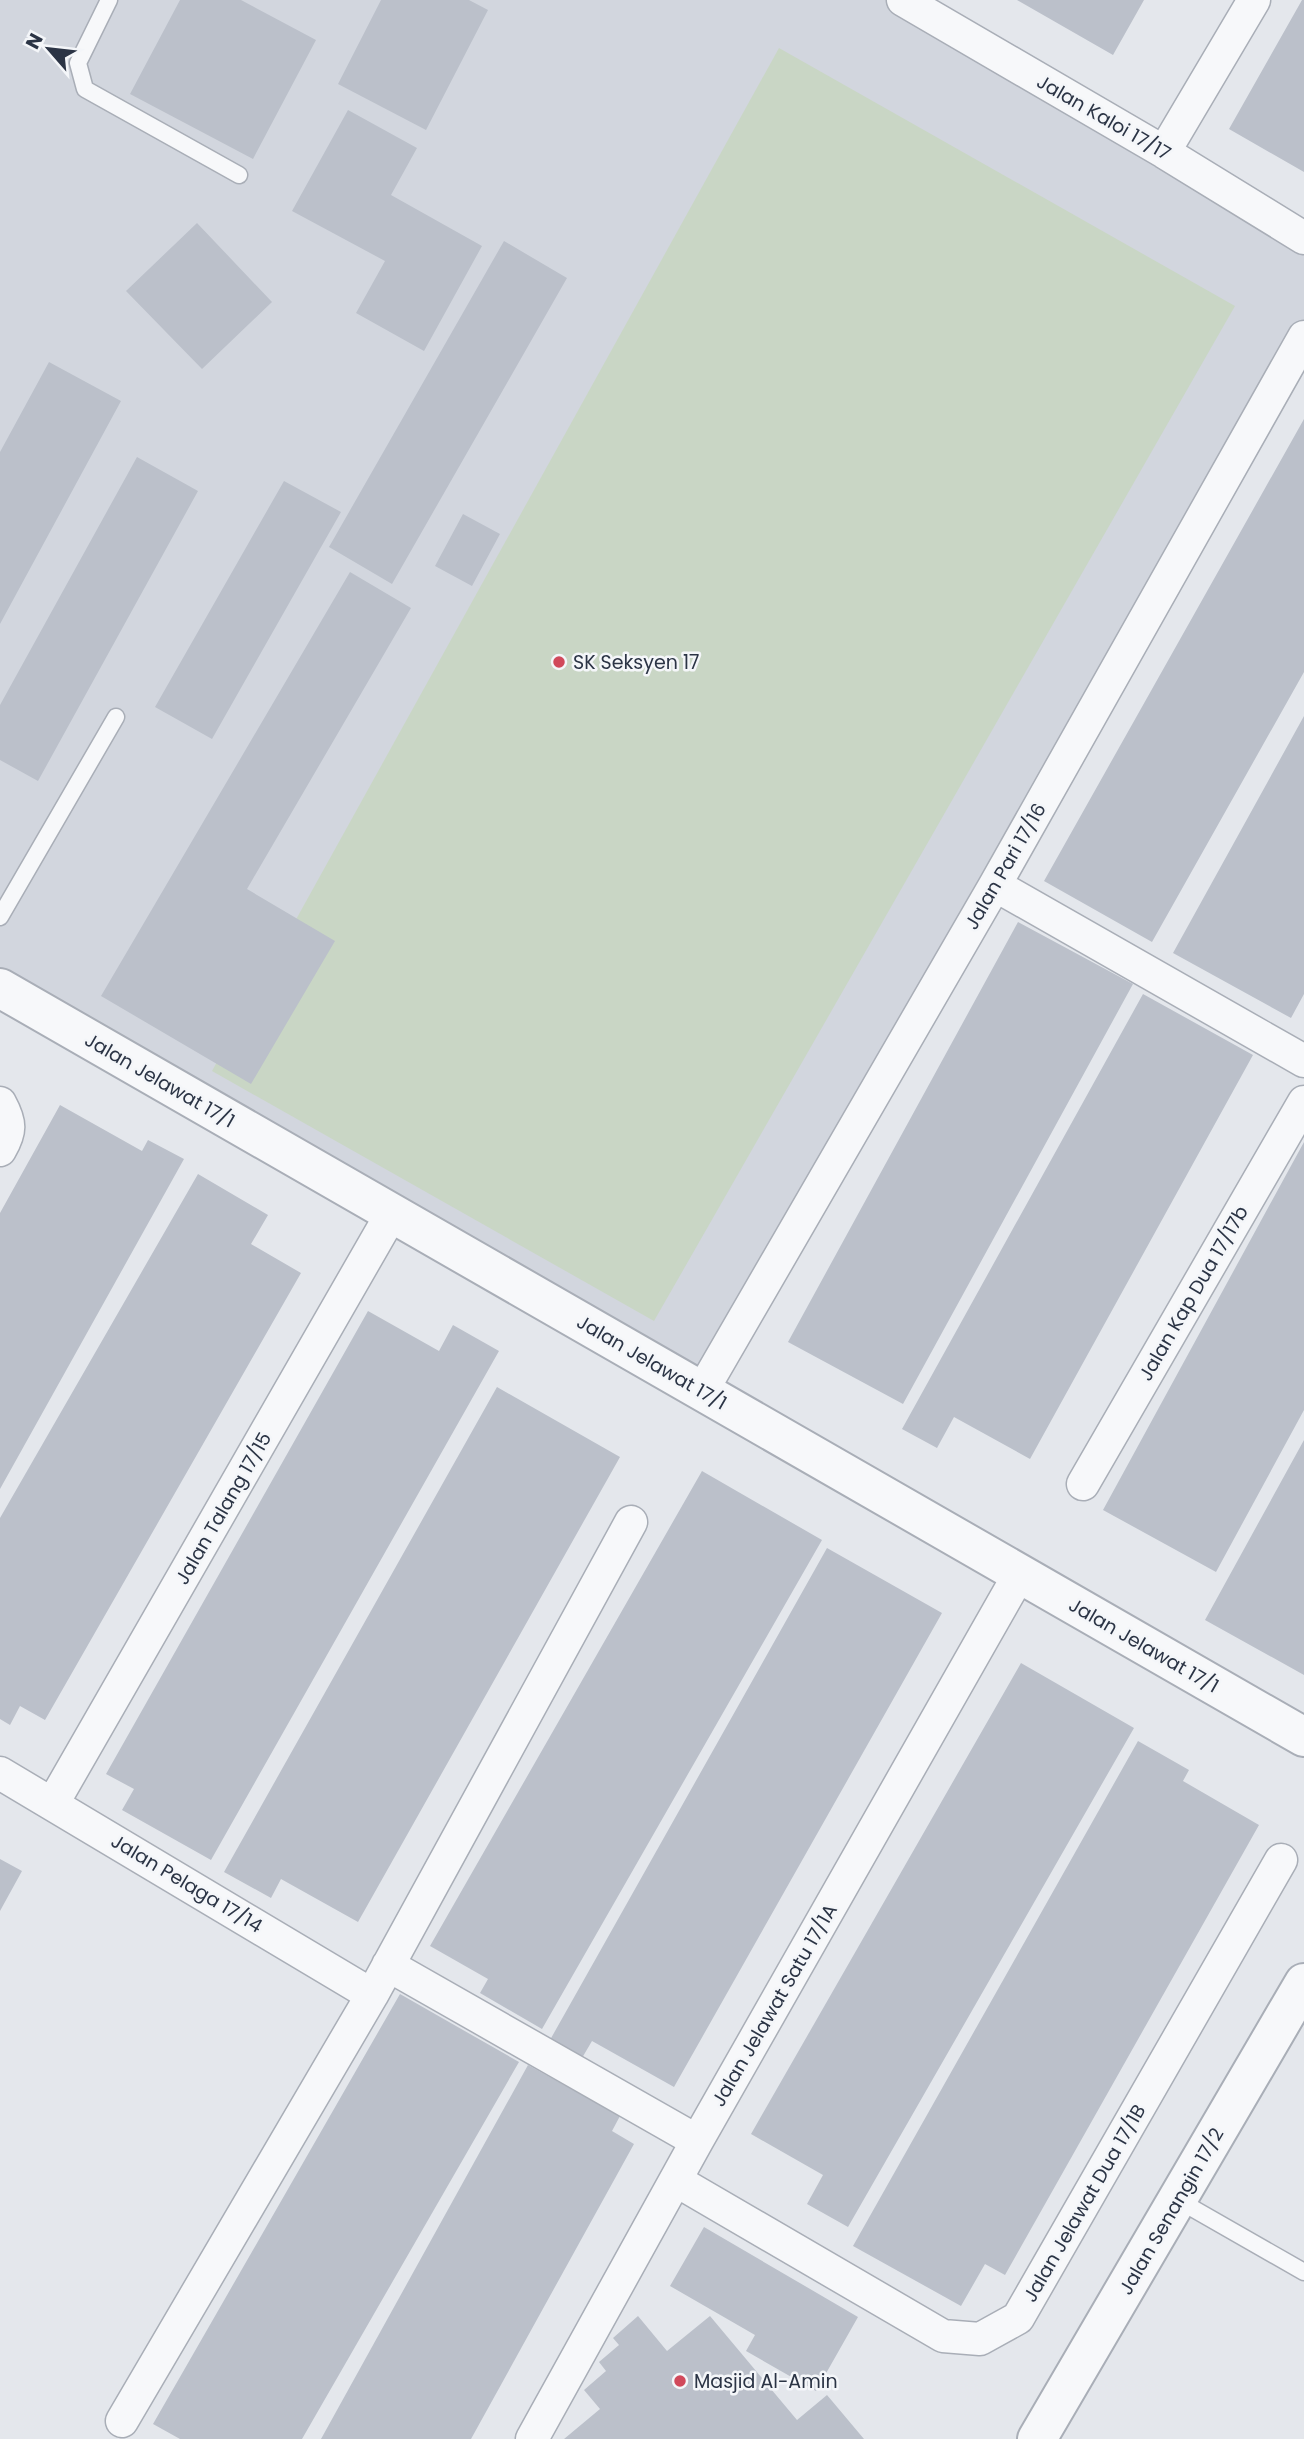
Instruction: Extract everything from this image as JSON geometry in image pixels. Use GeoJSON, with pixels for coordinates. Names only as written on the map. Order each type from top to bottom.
{"type":"FeatureCollection","features":[{"type":"Feature","properties":{"kind":"street","name":"Jalan Kaloi 17/17"},"geometry":{"type":"LineString","coordinates":[[903,0],[1164,152],[1304,238]]}},
{"type":"Feature","properties":{"kind":"street"},"geometry":{"type":"LineString","coordinates":[[1164,152],[1254,0]]}},
{"type":"Feature","properties":{"kind":"street","name":"Jalan Pari 17/16"},"geometry":{"type":"LineString","coordinates":[[702,1391],[995,885],[1304,337]]}},
{"type":"Feature","properties":{"kind":"street"},"geometry":{"type":"LineString","coordinates":[[995,885],[1304,1061]]}},
{"type":"Feature","properties":{"kind":"street","name":"Jalan Jelawat 17/1"},"geometry":{"type":"LineString","coordinates":[[0,988],[1304,1737]]}},
{"type":"Feature","properties":{"kind":"street","name":"Jalan Kap Dua 17/17b"},"geometry":{"type":"LineString","coordinates":[[1083,1484],[1304,1102]]}},
{"type":"Feature","properties":{"kind":"street"},"geometry":{"type":"LineString","coordinates":[[0,1150],[9,1134],[1,1104]]}},
{"type":"Feature","properties":{"kind":"street","name":"Jalan Talang 17/15"},"geometry":{"type":"LineString","coordinates":[[53,1804],[392,1213]]}},
{"type":"Feature","properties":{"kind":"street"},"geometry":{"type":"LineString","coordinates":[[122,2421],[373,1994],[631,1522]]}},
{"type":"Feature","properties":{"kind":"street","name":"Jalan Jelawat Satu 17/1A"},"geometry":{"type":"LineString","coordinates":[[532,2439],[697,2141],[1020,1573]]}},
{"type":"Feature","properties":{"kind":"street","name":"Jalan Pelaga 17/14"},"geometry":{"type":"LineString","coordinates":[[0,1773],[373,1994]]}},
{"type":"Feature","properties":{"kind":"street","name":"Jalan Jelawat Dua 17/1B"},"geometry":{"type":"LineString","coordinates":[[677,2181],[943,2336],[980,2339],[1018,2318],[1281,1860]]}},
{"type":"Feature","properties":{"kind":"street"},"geometry":{"type":"LineString","coordinates":[[388,1965],[697,2141]]}},
{"type":"Feature","properties":{"kind":"street","name":"Jalan Senangin 17/2"},"geometry":{"type":"LineString","coordinates":[[1037,2439],[1304,1983]]}},
{"type":"Feature","properties":{"kind":"lane"},"geometry":{"type":"LineString","coordinates":[[108,0],[78,63],[85,89],[239,175]]}},
{"type":"Feature","properties":{"kind":"lane"},"geometry":{"type":"LineString","coordinates":[[0,917],[116,717]]}},
{"type":"Feature","properties":{"kind":"lane"},"geometry":{"type":"LineString","coordinates":[[1178,2200],[1304,2272]]}},
{"type":"Feature","properties":{"kind":"shaded area","name":"SK Seksyen 17"},"geometry":{"type":"Polygon","coordinates":[[[0,0],[903,0],[1304,238],[1304,337],[702,1391],[0,988],[0,0]]]}},
{"type":"Feature","properties":{"kind":"green space"},"geometry":{"type":"Polygon","coordinates":[[[779,48],[1235,306],[654,1321],[212,1071],[779,48]]]}},
{"type":"Feature","properties":{"kind":"building"},"geometry":{"type":"Polygon","coordinates":[[[180,0],[241,0],[316,40],[253,159],[130,94],[180,0]]]}},
{"type":"Feature","properties":{"kind":"building"},"geometry":{"type":"Polygon","coordinates":[[[381,0],[469,0],[488,10],[426,130],[338,84],[381,0]]]}},
{"type":"Feature","properties":{"kind":"building"},"geometry":{"type":"Polygon","coordinates":[[[1017,0],[1144,0],[1113,55],[1017,0]]]}},
{"type":"Feature","properties":{"kind":"building"},"geometry":{"type":"Polygon","coordinates":[[[1304,0],[1304,172],[1229,129],[1304,0]]]}},
{"type":"Feature","properties":{"kind":"building"},"geometry":{"type":"Polygon","coordinates":[[[348,110],[417,148],[391,195],[482,246],[424,351],[356,313],[385,261],[292,211],[348,110]]]}},
{"type":"Feature","properties":{"kind":"building"},"geometry":{"type":"Polygon","coordinates":[[[197,223],[272,302],[202,369],[126,291],[197,223]]]}},
{"type":"Feature","properties":{"kind":"building"},"geometry":{"type":"Polygon","coordinates":[[[504,241],[567,278],[392,584],[329,547],[504,241]]]}},
{"type":"Feature","properties":{"kind":"building"},"geometry":{"type":"Polygon","coordinates":[[[49,362],[121,401],[0,624],[0,452],[49,362]]]}},
{"type":"Feature","properties":{"kind":"building"},"geometry":{"type":"Polygon","coordinates":[[[1304,419],[1304,672],[1152,942],[1044,881],[1304,419]]]}},
{"type":"Feature","properties":{"kind":"building"},"geometry":{"type":"Polygon","coordinates":[[[137,457],[198,491],[38,781],[0,760],[0,705],[137,457]]]}},
{"type":"Feature","properties":{"kind":"building"},"geometry":{"type":"Polygon","coordinates":[[[284,481],[341,512],[212,739],[155,707],[284,481]]]}},
{"type":"Feature","properties":{"kind":"building"},"geometry":{"type":"Polygon","coordinates":[[[463,514],[500,534],[472,586],[435,566],[463,514]]]}},
{"type":"Feature","properties":{"kind":"building"},"geometry":{"type":"Polygon","coordinates":[[[350,572],[411,608],[247,889],[335,941],[251,1084],[101,996],[350,572]]]}},
{"type":"Feature","properties":{"kind":"building"},"geometry":{"type":"Polygon","coordinates":[[[1304,716],[1304,994],[1291,1018],[1173,953],[1304,716]]]}},
{"type":"Feature","properties":{"kind":"building"},"geometry":{"type":"Polygon","coordinates":[[[1018,922],[1133,984],[903,1404],[788,1342],[1018,922]]]}},
{"type":"Feature","properties":{"kind":"building"},"geometry":{"type":"Polygon","coordinates":[[[1143,994],[1253,1055],[1030,1459],[954,1417],[937,1448],[902,1429],[1143,994]]]}},
{"type":"Feature","properties":{"kind":"building"},"geometry":{"type":"Polygon","coordinates":[[[60,1105],[142,1151],[148,1140],[184,1159],[0,1489],[0,1213],[60,1105]]]}},
{"type":"Feature","properties":{"kind":"building"},"geometry":{"type":"Polygon","coordinates":[[[1304,1142],[1304,1410],[1216,1572],[1103,1510],[1304,1142]]]}},
{"type":"Feature","properties":{"kind":"building"},"geometry":{"type":"Polygon","coordinates":[[[198,1174],[268,1215],[251,1244],[301,1273],[45,1720],[20,1706],[10,1725],[0,1719],[0,1518],[198,1174]]]}},
{"type":"Feature","properties":{"kind":"building"},"geometry":{"type":"Polygon","coordinates":[[[368,1311],[439,1351],[453,1325],[499,1351],[211,1860],[122,1810],[134,1789],[106,1774],[368,1311]]]}},
{"type":"Feature","properties":{"kind":"building"},"geometry":{"type":"Polygon","coordinates":[[[497,1387],[620,1457],[358,1922],[281,1879],[271,1898],[224,1872],[497,1387]]]}},
{"type":"Feature","properties":{"kind":"building"},"geometry":{"type":"Polygon","coordinates":[[[1304,1440],[1304,1675],[1205,1620],[1304,1440]]]}},
{"type":"Feature","properties":{"kind":"building"},"geometry":{"type":"Polygon","coordinates":[[[702,1471],[822,1540],[542,2029],[480,1993],[488,1979],[430,1946],[702,1471]]]}},
{"type":"Feature","properties":{"kind":"building"},"geometry":{"type":"Polygon","coordinates":[[[827,1548],[942,1613],[674,2087],[592,2041],[582,2058],[550,2040],[827,1548]]]}},
{"type":"Feature","properties":{"kind":"building"},"geometry":{"type":"Polygon","coordinates":[[[1021,1663],[1134,1728],[848,2227],[807,2204],[823,2175],[751,2134],[1021,1663]]]}},
{"type":"Feature","properties":{"kind":"building"},"geometry":{"type":"Polygon","coordinates":[[[1138,1741],[1189,1770],[1183,1781],[1259,1825],[1005,2275],[985,2264],[961,2306],[853,2246],[1138,1741]]]}},
{"type":"Feature","properties":{"kind":"building"},"geometry":{"type":"Polygon","coordinates":[[[0,1859],[22,1871],[0,1911],[0,1859]]]}},
{"type":"Feature","properties":{"kind":"building"},"geometry":{"type":"Polygon","coordinates":[[[400,1994],[519,2062],[302,2439],[180,2439],[153,2424],[400,1994]]]}},
{"type":"Feature","properties":{"kind":"building"},"geometry":{"type":"Polygon","coordinates":[[[528,2065],[620,2116],[612,2131],[634,2144],[471,2439],[321,2439],[528,2065]]]}},
{"type":"Feature","properties":{"kind":"building"},"geometry":{"type":"Polygon","coordinates":[[[704,2227],[858,2317],[816,2391],[746,2351],[755,2335],[670,2286],[704,2227]]]}},
{"type":"Feature","properties":{"kind":"building","name":"Masjid Al-Amin"},"geometry":{"type":"Polygon","coordinates":[[[638,2316],[667,2351],[710,2316],[797,2420],[827,2395],[864,2439],[564,2439],[600,2409],[584,2390],[606,2371],[599,2362],[619,2345],[613,2338],[638,2316]]]}},
{"type":"Feature","properties":{"kind":"place","name":"SK Seksyen 17"},"geometry":{"type":"Point","coordinates":[559,662]}},
{"type":"Feature","properties":{"kind":"place","name":"Masjid Al-Amin"},"geometry":{"type":"Point","coordinates":[680,2381]}}]}
